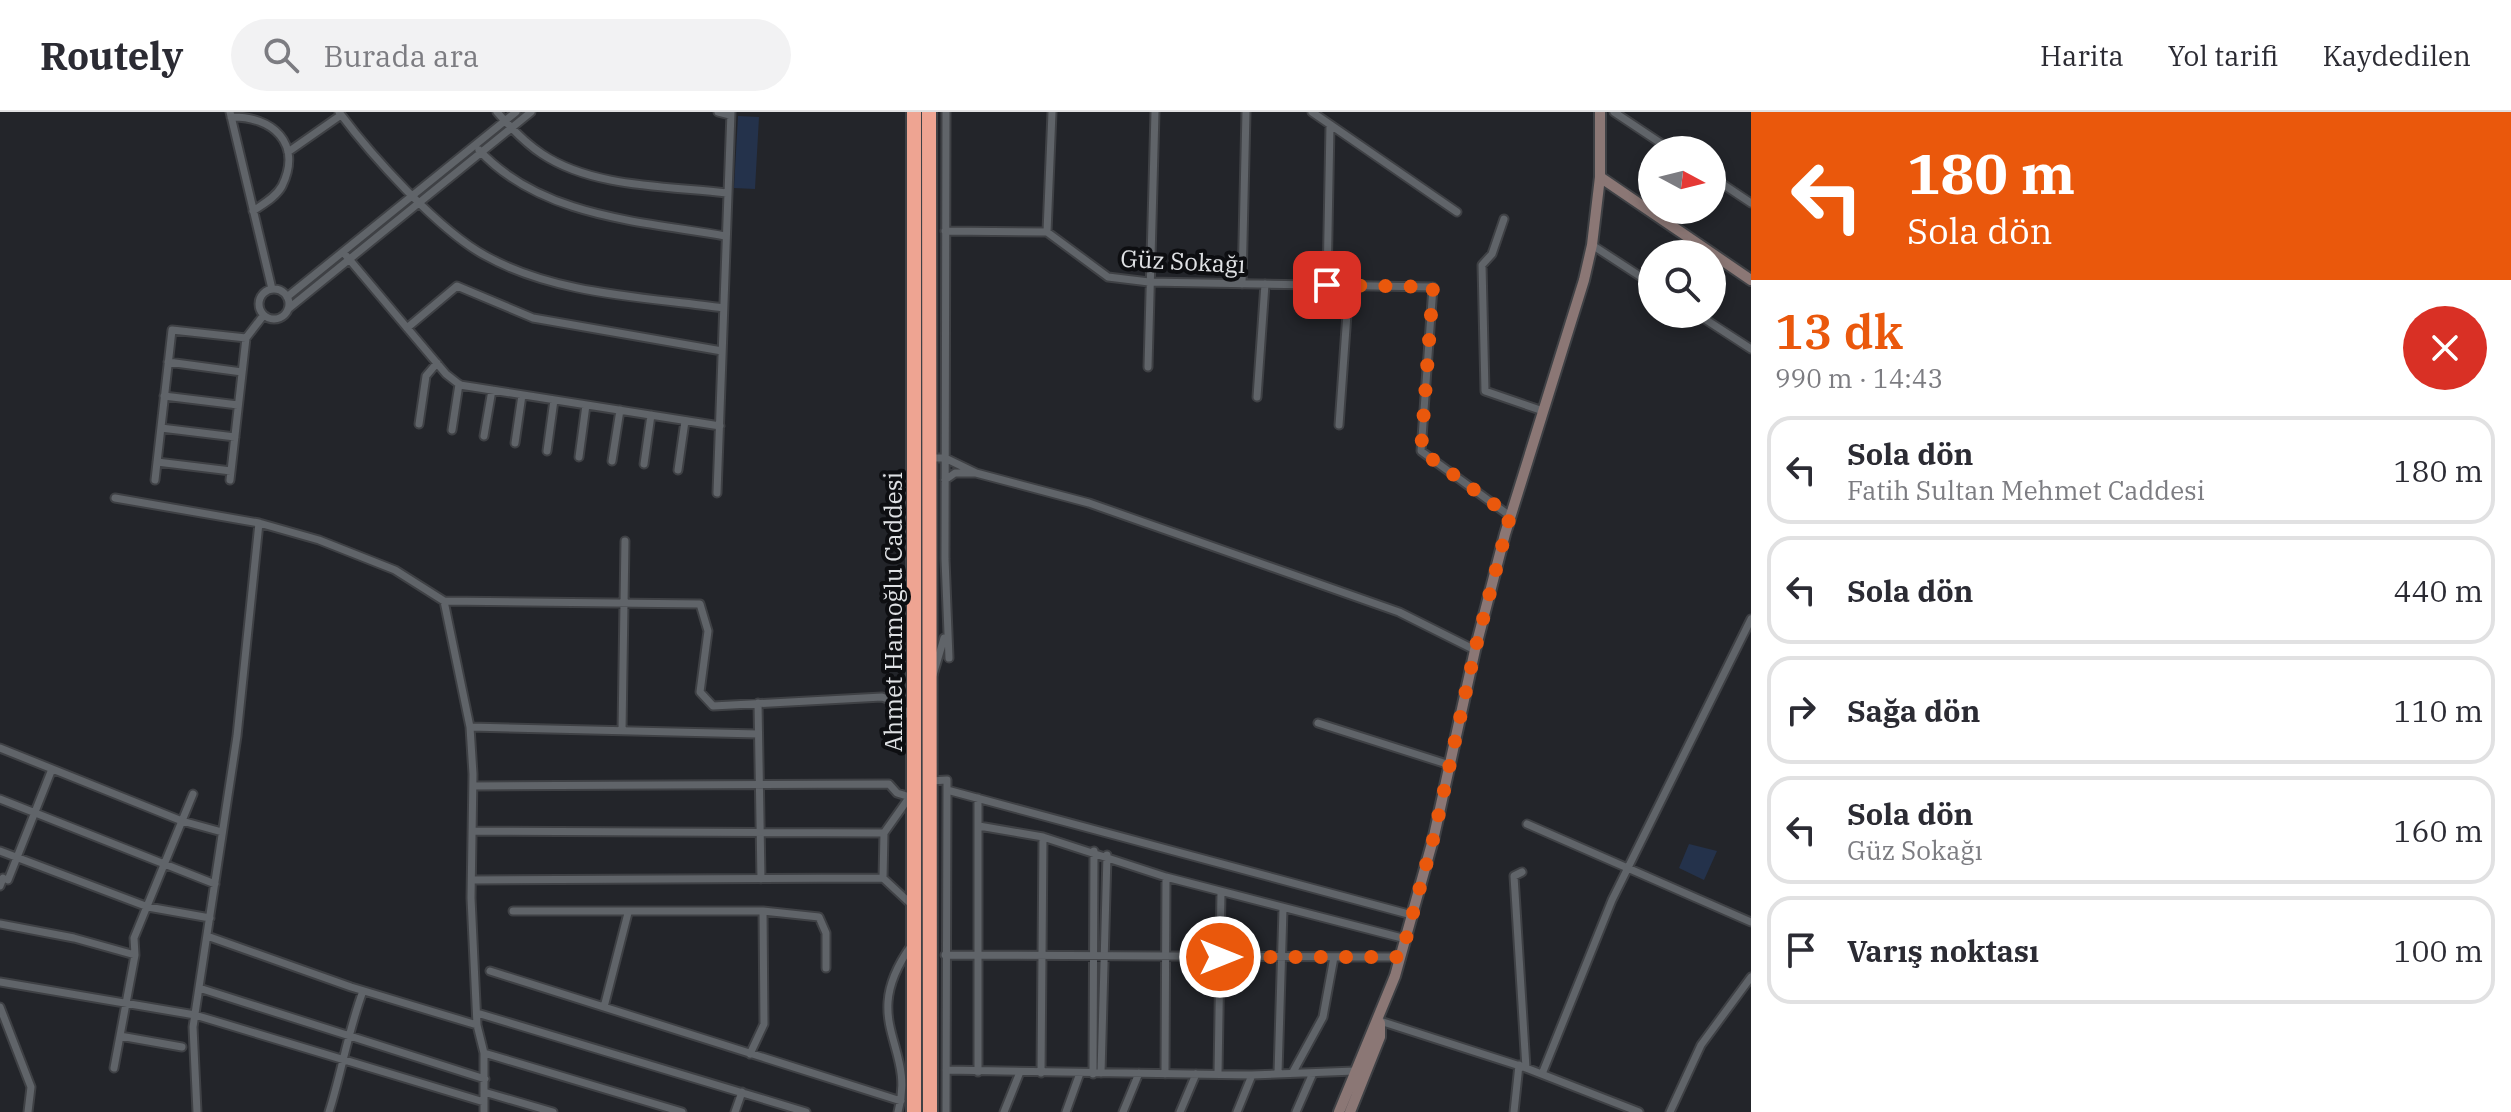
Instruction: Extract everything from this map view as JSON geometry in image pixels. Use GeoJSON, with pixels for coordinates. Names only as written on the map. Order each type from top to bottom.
{"type":"FeatureCollection","features":[{"type":"Feature","properties":{"kind":"highway","name":"Ahmet Hamoğlu Caddesi"},"geometry":{"type":"LineString","coordinates":[[908,1108],[915,1060],[912,793],[914,112]]}},
{"type":"Feature","properties":{"kind":"highway","name":"Ahmet Hamoğlu Caddesi"},"geometry":{"type":"LineString","coordinates":[[929,112],[929,373],[938,458],[929,685],[932,1112]]}},
{"type":"Feature","properties":{"kind":"main road"},"geometry":{"type":"LineString","coordinates":[[1350,1112],[1360,1073],[1401,957],[1510,516],[1592,245],[1600,177],[1600,112]]}},
{"type":"Feature","properties":{"kind":"main road"},"geometry":{"type":"LineString","coordinates":[[1600,177],[1751,280]]}},
{"type":"Feature","properties":{"kind":"main road"},"geometry":{"type":"LineString","coordinates":[[1339,1112],[1360,1073]]}},
{"type":"Feature","properties":{"kind":"street"},"geometry":{"type":"LineString","coordinates":[[497,112],[542,154],[576,170],[627,182],[727,193]]}},
{"type":"Feature","properties":{"kind":"street"},"geometry":{"type":"LineString","coordinates":[[287,297],[346,255],[516,112]]}},
{"type":"Feature","properties":{"kind":"street"},"geometry":{"type":"LineString","coordinates":[[416,198],[481,153],[531,112]]}},
{"type":"Feature","properties":{"kind":"street"},"geometry":{"type":"LineString","coordinates":[[717,493],[730,113],[718,112]]}},
{"type":"Feature","properties":{"kind":"street"},"geometry":{"type":"LineString","coordinates":[[946,112],[945,409],[938,458],[945,480],[949,658]]}},
{"type":"Feature","properties":{"kind":"street"},"geometry":{"type":"LineString","coordinates":[[945,231],[1047,232],[1052,112]]}},
{"type":"Feature","properties":{"kind":"street"},"geometry":{"type":"LineString","coordinates":[[1148,367],[1155,112]]}},
{"type":"Feature","properties":{"kind":"street"},"geometry":{"type":"LineString","coordinates":[[1242,284],[1246,112]]}},
{"type":"Feature","properties":{"kind":"street"},"geometry":{"type":"LineString","coordinates":[[1312,112],[1457,212]]}},
{"type":"Feature","properties":{"kind":"street"},"geometry":{"type":"LineString","coordinates":[[1614,112],[1650,136]]}},
{"type":"Feature","properties":{"kind":"street"},"geometry":{"type":"LineString","coordinates":[[253,211],[281,186],[288,152],[279,133],[264,120],[231,114],[253,211],[272,289],[287,297]]}},
{"type":"Feature","properties":{"kind":"street"},"geometry":{"type":"LineString","coordinates":[[288,152],[340,114],[454,237],[488,258],[538,277],[577,287],[723,308]]}},
{"type":"Feature","properties":{"kind":"street"},"geometry":{"type":"LineString","coordinates":[[1327,285],[1330,125]]}},
{"type":"Feature","properties":{"kind":"street"},"geometry":{"type":"LineString","coordinates":[[475,145],[504,173],[535,192],[568,206],[725,236]]}},
{"type":"Feature","properties":{"kind":"street"},"geometry":{"type":"LineString","coordinates":[[1726,186],[1751,203]]}},
{"type":"Feature","properties":{"kind":"street"},"geometry":{"type":"LineString","coordinates":[[1504,219],[1492,254],[1482,265],[1485,391],[1543,411]]}},
{"type":"Feature","properties":{"kind":"street","name":"Güz Sokağı"},"geometry":{"type":"LineString","coordinates":[[1047,232],[1108,277],[1149,282],[1433,287],[1421,451],[1510,516]]}},
{"type":"Feature","properties":{"kind":"street"},"geometry":{"type":"LineString","coordinates":[[1592,245],[1638,275]]}},
{"type":"Feature","properties":{"kind":"street"},"geometry":{"type":"LineString","coordinates":[[263,316],[274,319],[288,309],[346,255]]}},
{"type":"Feature","properties":{"kind":"street"},"geometry":{"type":"LineString","coordinates":[[346,255],[437,363],[459,384],[720,426]]}},
{"type":"Feature","properties":{"kind":"street"},"geometry":{"type":"LineString","coordinates":[[1257,397],[1265,284]]}},
{"type":"Feature","properties":{"kind":"street"},"geometry":{"type":"LineString","coordinates":[[407,328],[457,286],[533,318],[722,351]]}},
{"type":"Feature","properties":{"kind":"street"},"geometry":{"type":"LineString","coordinates":[[1339,425],[1349,286]]}},
{"type":"Feature","properties":{"kind":"street"},"geometry":{"type":"LineString","coordinates":[[263,316],[259,300],[272,289]]}},
{"type":"Feature","properties":{"kind":"street"},"geometry":{"type":"LineString","coordinates":[[287,297],[288,309]]}},
{"type":"Feature","properties":{"kind":"street"},"geometry":{"type":"LineString","coordinates":[[157,462],[230,475],[246,338],[263,316]]}},
{"type":"Feature","properties":{"kind":"street"},"geometry":{"type":"LineString","coordinates":[[1719,328],[1751,349]]}},
{"type":"Feature","properties":{"kind":"street"},"geometry":{"type":"LineString","coordinates":[[155,480],[172,330],[246,338]]}},
{"type":"Feature","properties":{"kind":"street"},"geometry":{"type":"LineString","coordinates":[[168,362],[242,372]]}},
{"type":"Feature","properties":{"kind":"street"},"geometry":{"type":"LineString","coordinates":[[419,424],[426,376],[437,363]]}},
{"type":"Feature","properties":{"kind":"street"},"geometry":{"type":"LineString","coordinates":[[929,373],[945,409]]}},
{"type":"Feature","properties":{"kind":"street"},"geometry":{"type":"LineString","coordinates":[[452,430],[459,384]]}},
{"type":"Feature","properties":{"kind":"street"},"geometry":{"type":"LineString","coordinates":[[484,436],[492,390]]}},
{"type":"Feature","properties":{"kind":"street"},"geometry":{"type":"LineString","coordinates":[[515,443],[522,395]]}},
{"type":"Feature","properties":{"kind":"street"},"geometry":{"type":"LineString","coordinates":[[164,396],[238,405]]}},
{"type":"Feature","properties":{"kind":"street"},"geometry":{"type":"LineString","coordinates":[[547,451],[554,400]]}},
{"type":"Feature","properties":{"kind":"street"},"geometry":{"type":"LineString","coordinates":[[579,457],[586,405]]}},
{"type":"Feature","properties":{"kind":"street"},"geometry":{"type":"LineString","coordinates":[[612,461],[620,410]]}},
{"type":"Feature","properties":{"kind":"street"},"geometry":{"type":"LineString","coordinates":[[644,464],[651,415]]}},
{"type":"Feature","properties":{"kind":"street"},"geometry":{"type":"LineString","coordinates":[[678,470],[685,421]]}},
{"type":"Feature","properties":{"kind":"street"},"geometry":{"type":"LineString","coordinates":[[161,428],[235,437]]}},
{"type":"Feature","properties":{"kind":"street"},"geometry":{"type":"LineString","coordinates":[[938,458],[976,473],[1089,503],[1399,612],[1475,650]]}},
{"type":"Feature","properties":{"kind":"street"},"geometry":{"type":"LineString","coordinates":[[945,480],[955,473],[976,473]]}},
{"type":"Feature","properties":{"kind":"street"},"geometry":{"type":"LineString","coordinates":[[115,498],[259,523],[319,540],[395,570],[444,601],[700,604],[708,631],[700,692],[713,706],[882,697],[896,702],[914,719]]}},
{"type":"Feature","properties":{"kind":"street"},"geometry":{"type":"LineString","coordinates":[[197,1112],[195,1015],[237,736],[259,523]]}},
{"type":"Feature","properties":{"kind":"street"},"geometry":{"type":"LineString","coordinates":[[622,730],[625,541]]}},
{"type":"Feature","properties":{"kind":"street"},"geometry":{"type":"LineString","coordinates":[[444,601],[470,727],[477,1025],[484,1053],[484,1112]]}},
{"type":"Feature","properties":{"kind":"street"},"geometry":{"type":"LineString","coordinates":[[929,685],[943,645],[946,608]]}},
{"type":"Feature","properties":{"kind":"street"},"geometry":{"type":"LineString","coordinates":[[1542,1074],[1628,868],[1751,619]]}},
{"type":"Feature","properties":{"kind":"street"},"geometry":{"type":"LineString","coordinates":[[758,703],[761,879]]}},
{"type":"Feature","properties":{"kind":"street"},"geometry":{"type":"LineString","coordinates":[[1318,723],[1450,765]]}},
{"type":"Feature","properties":{"kind":"street"},"geometry":{"type":"LineString","coordinates":[[470,727],[758,734]]}},
{"type":"Feature","properties":{"kind":"street"},"geometry":{"type":"LineString","coordinates":[[0,748],[182,821],[222,832]]}},
{"type":"Feature","properties":{"kind":"street"},"geometry":{"type":"LineString","coordinates":[[4,882],[17,858],[52,769]]}},
{"type":"Feature","properties":{"kind":"street"},"geometry":{"type":"LineString","coordinates":[[929,781],[947,780],[946,1112]]}},
{"type":"Feature","properties":{"kind":"street"},"geometry":{"type":"LineString","coordinates":[[473,786],[889,784],[897,793],[912,793]]}},
{"type":"Feature","properties":{"kind":"street"},"geometry":{"type":"LineString","coordinates":[[947,790],[1412,915]]}},
{"type":"Feature","properties":{"kind":"street"},"geometry":{"type":"LineString","coordinates":[[883,878],[884,833],[912,793]]}},
{"type":"Feature","properties":{"kind":"street"},"geometry":{"type":"LineString","coordinates":[[114,1068],[135,955],[134,938],[193,794]]}},
{"type":"Feature","properties":{"kind":"street"},"geometry":{"type":"LineString","coordinates":[[978,798],[978,1072]]}},
{"type":"Feature","properties":{"kind":"street"},"geometry":{"type":"LineString","coordinates":[[0,799],[215,884]]}},
{"type":"Feature","properties":{"kind":"street"},"geometry":{"type":"LineString","coordinates":[[1527,824],[1751,922]]}},
{"type":"Feature","properties":{"kind":"street"},"geometry":{"type":"LineString","coordinates":[[979,826],[1043,837],[1107,855],[1166,877],[1406,939]]}},
{"type":"Feature","properties":{"kind":"street"},"geometry":{"type":"LineString","coordinates":[[473,831],[884,833]]}},
{"type":"Feature","properties":{"kind":"street"},"geometry":{"type":"LineString","coordinates":[[1041,1073],[1043,837]]}},
{"type":"Feature","properties":{"kind":"street"},"geometry":{"type":"LineString","coordinates":[[0,851],[148,907],[210,918]]}},
{"type":"Feature","properties":{"kind":"street"},"geometry":{"type":"LineString","coordinates":[[1094,851],[1091,957],[1097,1074]]}},
{"type":"Feature","properties":{"kind":"street"},"geometry":{"type":"LineString","coordinates":[[1097,1074],[1107,855]]}},
{"type":"Feature","properties":{"kind":"street"},"geometry":{"type":"LineString","coordinates":[[1514,1112],[1522,1066],[1514,876],[1522,872]]}},
{"type":"Feature","properties":{"kind":"street"},"geometry":{"type":"LineString","coordinates":[[1165,1074],[1166,877]]}},
{"type":"Feature","properties":{"kind":"street"},"geometry":{"type":"LineString","coordinates":[[472,880],[883,878],[914,906]]}},
{"type":"Feature","properties":{"kind":"street"},"geometry":{"type":"LineString","coordinates":[[1218,1074],[1221,892]]}},
{"type":"Feature","properties":{"kind":"street"},"geometry":{"type":"LineString","coordinates":[[1278,1073],[1283,909]]}},
{"type":"Feature","properties":{"kind":"street"},"geometry":{"type":"LineString","coordinates":[[513,911],[763,911],[819,917],[826,933],[826,968]]}},
{"type":"Feature","properties":{"kind":"street"},"geometry":{"type":"LineString","coordinates":[[750,1054],[764,1024],[763,911]]}},
{"type":"Feature","properties":{"kind":"street"},"geometry":{"type":"LineString","coordinates":[[604,1007],[628,913]]}},
{"type":"Feature","properties":{"kind":"street"},"geometry":{"type":"LineString","coordinates":[[0,924],[74,938],[135,955]]}},
{"type":"Feature","properties":{"kind":"street"},"geometry":{"type":"LineString","coordinates":[[207,936],[363,991],[477,1025]]}},
{"type":"Feature","properties":{"kind":"street"},"geometry":{"type":"LineString","coordinates":[[908,1108],[889,1029],[887,1003],[896,968],[915,941]]}},
{"type":"Feature","properties":{"kind":"street"},"geometry":{"type":"LineString","coordinates":[[945,955],[1401,957]]}},
{"type":"Feature","properties":{"kind":"street"},"geometry":{"type":"LineString","coordinates":[[1293,1072],[1323,1017],[1334,957]]}},
{"type":"Feature","properties":{"kind":"street"},"geometry":{"type":"LineString","coordinates":[[490,971],[908,1108]]}},
{"type":"Feature","properties":{"kind":"street"},"geometry":{"type":"LineString","coordinates":[[1670,1112],[1701,1045],[1751,977]]}},
{"type":"Feature","properties":{"kind":"street"},"geometry":{"type":"LineString","coordinates":[[0,982],[195,1015],[484,1102]]}},
{"type":"Feature","properties":{"kind":"street"},"geometry":{"type":"LineString","coordinates":[[199,988],[485,1079]]}},
{"type":"Feature","properties":{"kind":"street"},"geometry":{"type":"LineString","coordinates":[[329,1112],[344,1061],[347,1035],[363,991]]}},
{"type":"Feature","properties":{"kind":"street"},"geometry":{"type":"LineString","coordinates":[[1,1010],[31,1087],[28,1112]]}},
{"type":"Feature","properties":{"kind":"street"},"geometry":{"type":"LineString","coordinates":[[477,1013],[806,1112]]}},
{"type":"Feature","properties":{"kind":"street"},"geometry":{"type":"LineString","coordinates":[[1380,1021],[1522,1066],[1639,1112]]}},
{"type":"Feature","properties":{"kind":"street"},"geometry":{"type":"LineString","coordinates":[[120,1036],[182,1047]]}},
{"type":"Feature","properties":{"kind":"street"},"geometry":{"type":"LineString","coordinates":[[484,1053],[682,1112]]}},
{"type":"Feature","properties":{"kind":"street"},"geometry":{"type":"LineString","coordinates":[[946,1070],[1097,1074],[1360,1073]]}},
{"type":"Feature","properties":{"kind":"street"},"geometry":{"type":"LineString","coordinates":[[1004,1112],[1020,1072]]}},
{"type":"Feature","properties":{"kind":"street"},"geometry":{"type":"LineString","coordinates":[[1066,1112],[1080,1073]]}},
{"type":"Feature","properties":{"kind":"street"},"geometry":{"type":"LineString","coordinates":[[1123,1112],[1139,1073]]}},
{"type":"Feature","properties":{"kind":"street"},"geometry":{"type":"LineString","coordinates":[[1296,1112],[1313,1073]]}},
{"type":"Feature","properties":{"kind":"street"},"geometry":{"type":"LineString","coordinates":[[1180,1112],[1196,1074]]}},
{"type":"Feature","properties":{"kind":"street"},"geometry":{"type":"LineString","coordinates":[[1237,1112],[1252,1075]]}},
{"type":"Feature","properties":{"kind":"street"},"geometry":{"type":"LineString","coordinates":[[484,1092],[553,1112]]}},
{"type":"Feature","properties":{"kind":"street"},"geometry":{"type":"LineString","coordinates":[[735,1112],[742,1092]]}},
{"type":"Feature","properties":{"kind":"street"},"geometry":{"type":"LineString","coordinates":[[898,1112],[908,1108]]}},
{"type":"Feature","properties":{"kind":"shaded area"},"geometry":{"type":"Polygon","coordinates":[[[738,116],[759,117],[755,189],[734,188],[738,116]]]}},
{"type":"Feature","properties":{"kind":"shaded area"},"geometry":{"type":"Polygon","coordinates":[[[1689,844],[1717,851],[1704,880],[1679,868],[1689,844]]]}},
{"type":"Feature","properties":{"kind":"route"},"geometry":{"type":"LineString","coordinates":[[1220,957],[1401,957],[1434,836],[1475,650],[1510,516],[1421,451],[1433,287],[1327,285]]}}]}
